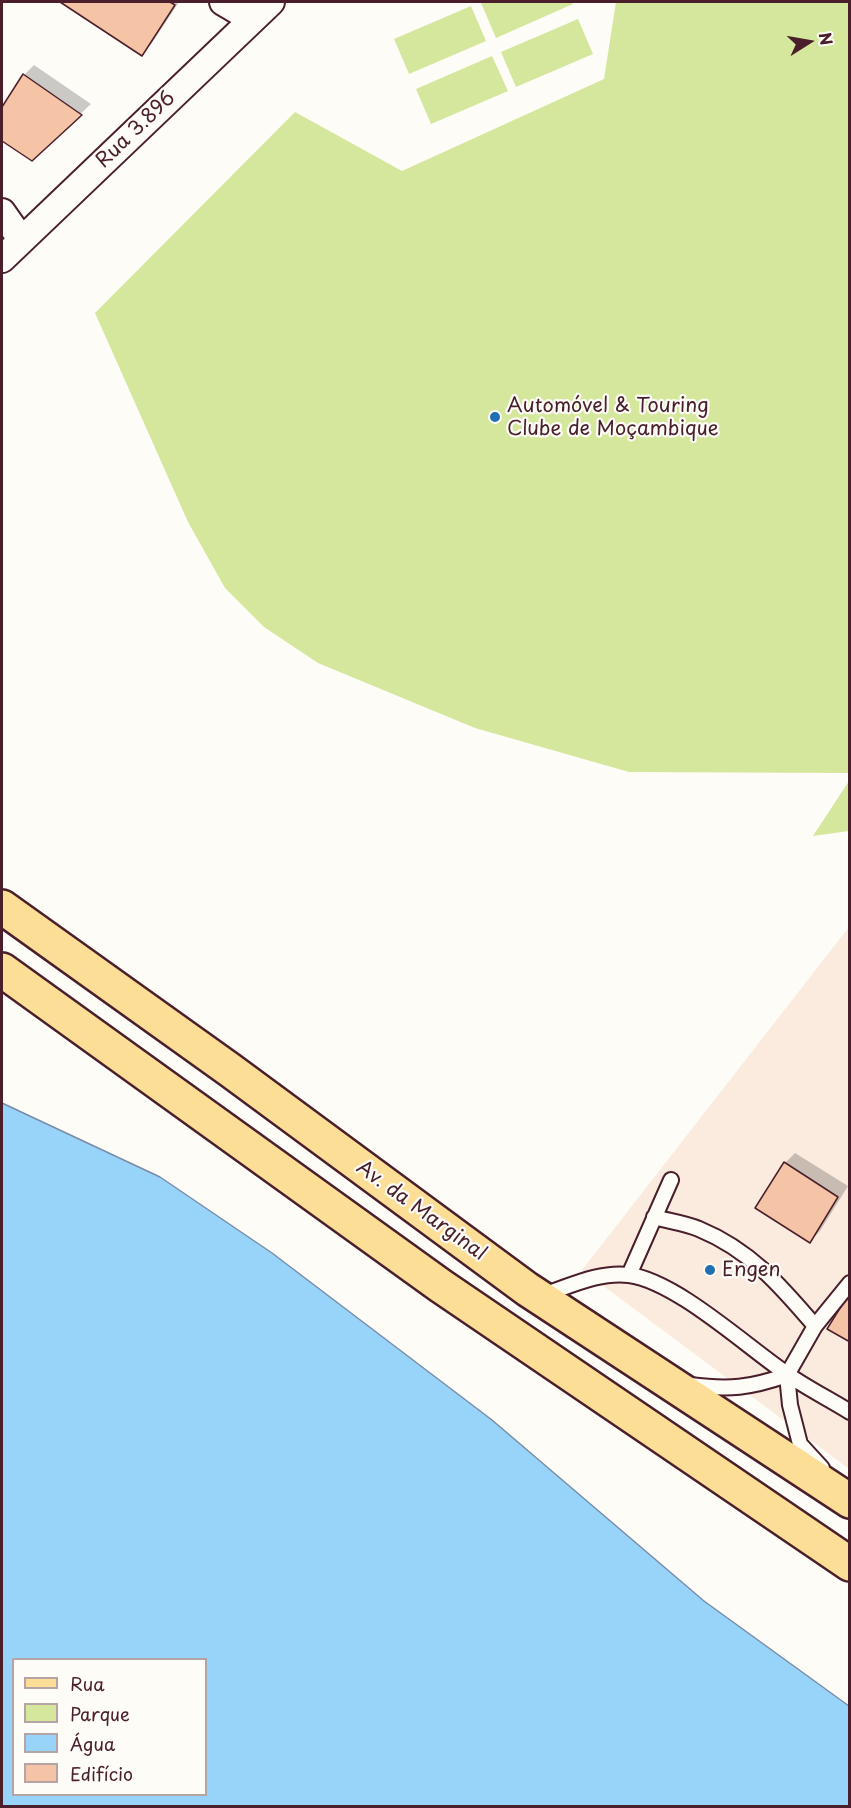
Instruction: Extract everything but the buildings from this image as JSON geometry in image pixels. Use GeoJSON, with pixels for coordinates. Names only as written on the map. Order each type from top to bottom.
{"type":"FeatureCollection","features":[{"type":"Feature","properties":{"kind":"main road","name":"Av. da Marginal"},"geometry":{"type":"LineString","coordinates":[[2,907],[538,1296],[849,1501]]}},
{"type":"Feature","properties":{"kind":"main road"},"geometry":{"type":"LineString","coordinates":[[2,970],[441,1286],[849,1564]]}},
{"type":"Feature","properties":{"kind":"street"},"geometry":{"type":"LineString","coordinates":[[223,2],[252,19]]}},
{"type":"Feature","properties":{"kind":"street","name":"Rua 3.896"},"geometry":{"type":"LineString","coordinates":[[2,259],[271,2]]}},
{"type":"Feature","properties":{"kind":"street"},"geometry":{"type":"LineString","coordinates":[[2,212],[21,239]]}},
{"type":"Feature","properties":{"kind":"lane"},"geometry":{"type":"LineString","coordinates":[[629,1275],[671,1180]]}},
{"type":"Feature","properties":{"kind":"lane"},"geometry":{"type":"LineString","coordinates":[[654,1217],[698,1228],[735,1247],[767,1271],[815,1326]]}},
{"type":"Feature","properties":{"kind":"lane"},"geometry":{"type":"LineString","coordinates":[[538,1296],[599,1276],[629,1275],[656,1283],[710,1316],[788,1375],[849,1412]]}},
{"type":"Feature","properties":{"kind":"lane"},"geometry":{"type":"LineString","coordinates":[[849,1283],[815,1326],[788,1375],[790,1405],[800,1444],[823,1470],[849,1489]]}},
{"type":"Feature","properties":{"kind":"lane"},"geometry":{"type":"LineString","coordinates":[[666,1381],[737,1389],[757,1386],[788,1375]]}},
{"type":"Feature","properties":{"kind":"shaded area"},"geometry":{"type":"Polygon","coordinates":[[[849,927],[849,1469],[582,1270],[849,927]]]}},
{"type":"Feature","properties":{"kind":"green space"},"geometry":{"type":"Polygon","coordinates":[[[571,2],[573,4],[496,38],[481,3],[571,2]]]}},
{"type":"Feature","properties":{"kind":"green space","name":"Automóvel & Touring Clube de Moçambique"},"geometry":{"type":"Polygon","coordinates":[[[616,2],[849,2],[849,773],[629,772],[475,728],[318,663],[264,627],[225,588],[188,522],[95,313],[295,112],[402,171],[604,79],[616,2]]]}},
{"type":"Feature","properties":{"kind":"green space"},"geometry":{"type":"Polygon","coordinates":[[[471,6],[486,41],[409,74],[394,39],[471,6]]]}},
{"type":"Feature","properties":{"kind":"green space"},"geometry":{"type":"Polygon","coordinates":[[[578,19],[593,54],[516,87],[501,52],[578,19]]]}},
{"type":"Feature","properties":{"kind":"green space"},"geometry":{"type":"Polygon","coordinates":[[[492,56],[508,91],[431,124],[416,89],[492,56]]]}},
{"type":"Feature","properties":{"kind":"green space"},"geometry":{"type":"Polygon","coordinates":[[[849,781],[849,831],[813,836],[849,781]]]}},
{"type":"Feature","properties":{"kind":"water"},"geometry":{"type":"Polygon","coordinates":[[[2,1103],[160,1177],[272,1253],[492,1420],[704,1601],[849,1706],[849,1806],[2,1806],[2,1103]]]}},
{"type":"Feature","properties":{"kind":"place","name":"Automóvel & Touring Clube de Moçambique"},"geometry":{"type":"Point","coordinates":[495,417]}},
{"type":"Feature","properties":{"kind":"place","name":"Engen"},"geometry":{"type":"Point","coordinates":[710,1270]}}]}
